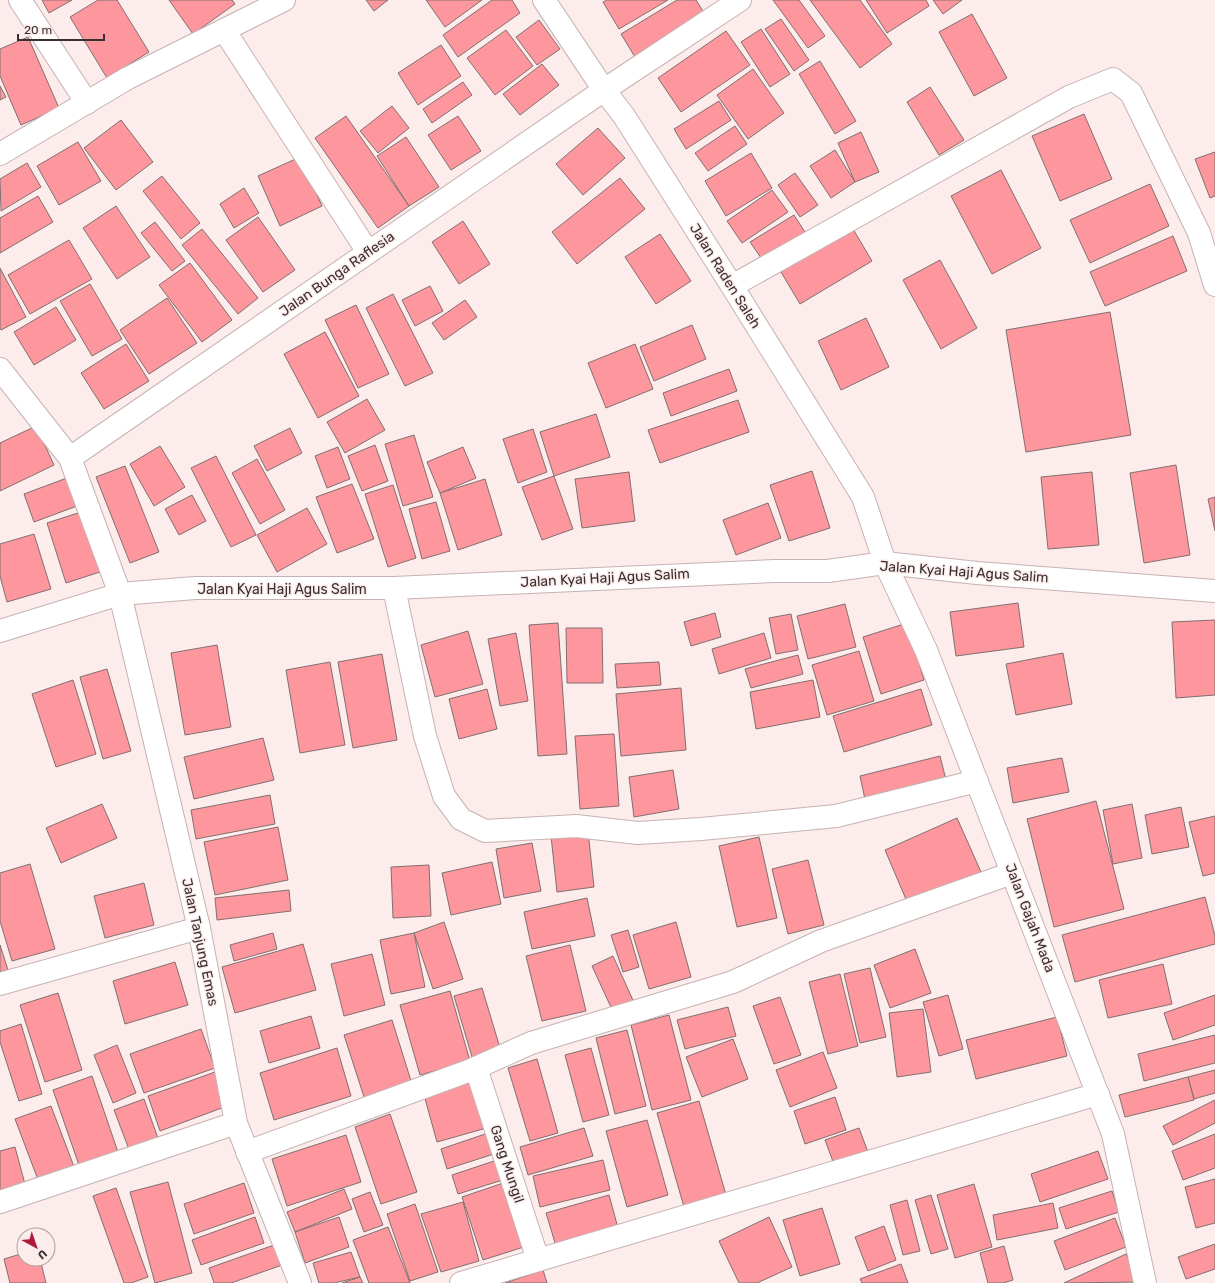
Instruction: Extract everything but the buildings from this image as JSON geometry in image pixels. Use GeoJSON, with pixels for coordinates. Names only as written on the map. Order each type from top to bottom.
{"type":"FeatureCollection","features":[{"type":"Feature","properties":{"kind":"street"},"geometry":{"type":"LineString","coordinates":[[20,0],[87,103]]}},
{"type":"Feature","properties":{"kind":"street"},"geometry":{"type":"LineString","coordinates":[[0,154],[128,78],[284,0]]}},
{"type":"Feature","properties":{"kind":"street","name":"Jalan Raden Saleh"},"geometry":{"type":"LineString","coordinates":[[544,0],[604,90],[624,116],[863,496],[885,564]]}},
{"type":"Feature","properties":{"kind":"street","name":"Jalan Bunga Raflesia"},"geometry":{"type":"LineString","coordinates":[[70,458],[604,90],[740,0]]}},
{"type":"Feature","properties":{"kind":"street"},"geometry":{"type":"LineString","coordinates":[[224,30],[368,252]]}},
{"type":"Feature","properties":{"kind":"street"},"geometry":{"type":"LineString","coordinates":[[732,286],[1069,97],[1113,79],[1131,92],[1199,233],[1215,285]]}},
{"type":"Feature","properties":{"kind":"street","name":"Jalan Tanjung Emas"},"geometry":{"type":"LineString","coordinates":[[0,370],[70,458],[120,594],[199,928],[236,1123],[300,1283]]}},
{"type":"Feature","properties":{"kind":"street","name":"Jalan Kyai Haji Agus Salim"},"geometry":{"type":"LineString","coordinates":[[0,631],[120,594],[195,588],[394,588],[775,570],[828,570],[885,564],[977,573],[1215,591]]}},
{"type":"Feature","properties":{"kind":"street","name":"Jalan Gajah Mada"},"geometry":{"type":"LineString","coordinates":[[885,564],[926,650],[1113,1134],[1145,1283]]}},
{"type":"Feature","properties":{"kind":"street"},"geometry":{"type":"LineString","coordinates":[[394,588],[425,736],[444,796],[461,819],[485,831],[576,826],[638,833],[701,829],[828,817],[977,782]]}},
{"type":"Feature","properties":{"kind":"street"},"geometry":{"type":"LineString","coordinates":[[247,1152],[476,1068],[531,1043],[733,982],[821,941],[1012,873]]}},
{"type":"Feature","properties":{"kind":"street"},"geometry":{"type":"LineString","coordinates":[[0,984],[199,928]]}},
{"type":"Feature","properties":{"kind":"street","name":"Gang Mungil"},"geometry":{"type":"LineString","coordinates":[[476,1068],[538,1260]]}},
{"type":"Feature","properties":{"kind":"street"},"geometry":{"type":"LineString","coordinates":[[461,1283],[1098,1094]]}},
{"type":"Feature","properties":{"kind":"street"},"geometry":{"type":"LineString","coordinates":[[0,1202],[236,1123]]}}]}
